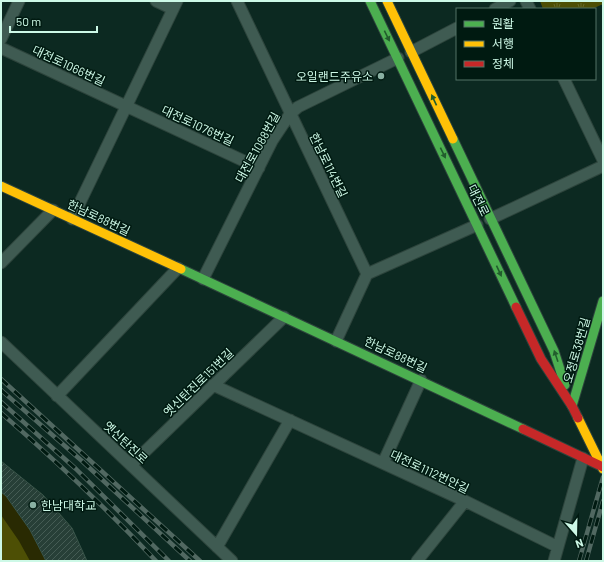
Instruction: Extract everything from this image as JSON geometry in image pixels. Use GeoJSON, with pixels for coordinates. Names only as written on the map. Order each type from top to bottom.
{"type":"FeatureCollection","features":[{"type":"Feature","properties":{"kind":"main road","name":"대전로"},"geometry":{"type":"LineString","coordinates":[[370,1],[541,359],[572,406],[602,467]]}},
{"type":"Feature","properties":{"kind":"main road","name":"대전로"},"geometry":{"type":"LineString","coordinates":[[387,1],[554,351],[572,406]]}},
{"type":"Feature","properties":{"kind":"main road","name":"한남로88번길"},"geometry":{"type":"LineString","coordinates":[[1,186],[421,380],[602,467]]}},
{"type":"Feature","properties":{"kind":"main road","name":"오정로38번길"},"geometry":{"type":"LineString","coordinates":[[572,406],[603,301]]}},
{"type":"Feature","properties":{"kind":"street"},"geometry":{"type":"LineString","coordinates":[[1,39],[19,1]]}},
{"type":"Feature","properties":{"kind":"street"},"geometry":{"type":"LineString","coordinates":[[72,219],[175,5],[156,1]]}},
{"type":"Feature","properties":{"kind":"street","name":"한남로114번길"},"geometry":{"type":"LineString","coordinates":[[237,1],[367,274]]}},
{"type":"Feature","properties":{"kind":"street"},"geometry":{"type":"LineString","coordinates":[[497,8],[510,1]]}},
{"type":"Feature","properties":{"kind":"street"},"geometry":{"type":"LineString","coordinates":[[411,52],[456,29]]}},
{"type":"Feature","properties":{"kind":"street","name":"대전로1066번길"},"geometry":{"type":"LineString","coordinates":[[1,48],[126,106]]}},
{"type":"Feature","properties":{"kind":"street","name":"대전로1088번길"},"geometry":{"type":"LineString","coordinates":[[203,279],[272,141],[290,114],[298,107],[398,58]]}},
{"type":"Feature","properties":{"kind":"street"},"geometry":{"type":"LineString","coordinates":[[564,80],[603,160]]}},
{"type":"Feature","properties":{"kind":"street","name":"대전로1076번길"},"geometry":{"type":"LineString","coordinates":[[126,106],[259,168]]}},
{"type":"Feature","properties":{"kind":"street"},"geometry":{"type":"LineString","coordinates":[[490,219],[603,166]]}},
{"type":"Feature","properties":{"kind":"street","name":"한남로88번길"},"geometry":{"type":"LineString","coordinates":[[1,263],[53,210]]}},
{"type":"Feature","properties":{"kind":"street"},"geometry":{"type":"LineString","coordinates":[[336,341],[367,274],[477,225]]}},
{"type":"Feature","properties":{"kind":"street"},"geometry":{"type":"LineString","coordinates":[[57,396],[178,268]]}},
{"type":"Feature","properties":{"kind":"street","name":"옛신탄진로151번길"},"geometry":{"type":"LineString","coordinates":[[131,465],[284,317]]}},
{"type":"Feature","properties":{"kind":"street","name":"옛신탄진로"},"geometry":{"type":"LineString","coordinates":[[1,342],[232,561]]}},
{"type":"Feature","properties":{"kind":"street"},"geometry":{"type":"LineString","coordinates":[[383,463],[421,380]]}},
{"type":"Feature","properties":{"kind":"street","name":"대전로1112번안길"},"geometry":{"type":"LineString","coordinates":[[213,385],[465,501],[558,547]]}},
{"type":"Feature","properties":{"kind":"street"},"geometry":{"type":"LineString","coordinates":[[217,547],[290,420]]}},
{"type":"Feature","properties":{"kind":"street"},"geometry":{"type":"LineString","coordinates":[[554,561],[583,458]]}},
{"type":"Feature","properties":{"kind":"street"},"geometry":{"type":"LineString","coordinates":[[417,561],[465,501]]}},
{"type":"Feature","properties":{"kind":"green space"},"geometry":{"type":"Polygon","coordinates":[[[540,1],[603,1],[603,4],[594,8],[543,8],[540,1]]]}},
{"type":"Feature","properties":{"kind":"green space","name":"한남대학교"},"geometry":{"type":"Polygon","coordinates":[[[1,461],[43,495],[72,528],[87,561],[1,561],[1,461]]]}},
{"type":"Feature","properties":{"kind":"building"},"geometry":{"type":"Polygon","coordinates":[[[1,461],[43,495],[72,528],[87,561],[46,561],[30,530],[6,496],[1,492],[1,461]]]}},
{"type":"Feature","properties":{"kind":"railway"},"geometry":{"type":"LineString","coordinates":[[1,379],[200,561]]}},
{"type":"Feature","properties":{"kind":"railway"},"geometry":{"type":"LineString","coordinates":[[1,390],[82,461],[190,561]]}},
{"type":"Feature","properties":{"kind":"railway"},"geometry":{"type":"LineString","coordinates":[[1,402],[76,469],[169,561]]}},
{"type":"Feature","properties":{"kind":"railway"},"geometry":{"type":"LineString","coordinates":[[1,413],[80,485],[156,561]]}},
{"type":"Feature","properties":{"kind":"railway"},"geometry":{"type":"LineString","coordinates":[[579,561],[603,477]]}},
{"type":"Feature","properties":{"kind":"railway"},"geometry":{"type":"LineString","coordinates":[[586,561],[603,501]]}},
{"type":"Feature","properties":{"kind":"traffic: fast"},"geometry":{"type":"LineString","coordinates":[[370,1],[516,307]]}},
{"type":"Feature","properties":{"kind":"traffic: fast"},"geometry":{"type":"LineString","coordinates":[[453,139],[554,351],[565,385]]}},
{"type":"Feature","properties":{"kind":"traffic: fast"},"geometry":{"type":"LineString","coordinates":[[181,269],[523,429]]}},
{"type":"Feature","properties":{"kind":"traffic: fast"},"geometry":{"type":"LineString","coordinates":[[572,406],[603,301]]}},
{"type":"Feature","properties":{"kind":"traffic: slow"},"geometry":{"type":"LineString","coordinates":[[387,1],[453,139]]}},
{"type":"Feature","properties":{"kind":"traffic: slow"},"geometry":{"type":"LineString","coordinates":[[1,186],[181,269]]}},
{"type":"Feature","properties":{"kind":"traffic: slow"},"geometry":{"type":"LineString","coordinates":[[578,418],[603,469]]}},
{"type":"Feature","properties":{"kind":"traffic: jam"},"geometry":{"type":"LineString","coordinates":[[516,307],[541,359],[572,406],[578,418]]}},
{"type":"Feature","properties":{"kind":"traffic: jam"},"geometry":{"type":"LineString","coordinates":[[523,429],[603,467]]}},
{"type":"Feature","properties":{"kind":"place","name":"오일랜드주유소"},"geometry":{"type":"Point","coordinates":[381,76]}},
{"type":"Feature","properties":{"kind":"place","name":"한남대학교"},"geometry":{"type":"Point","coordinates":[33,505]}}]}
